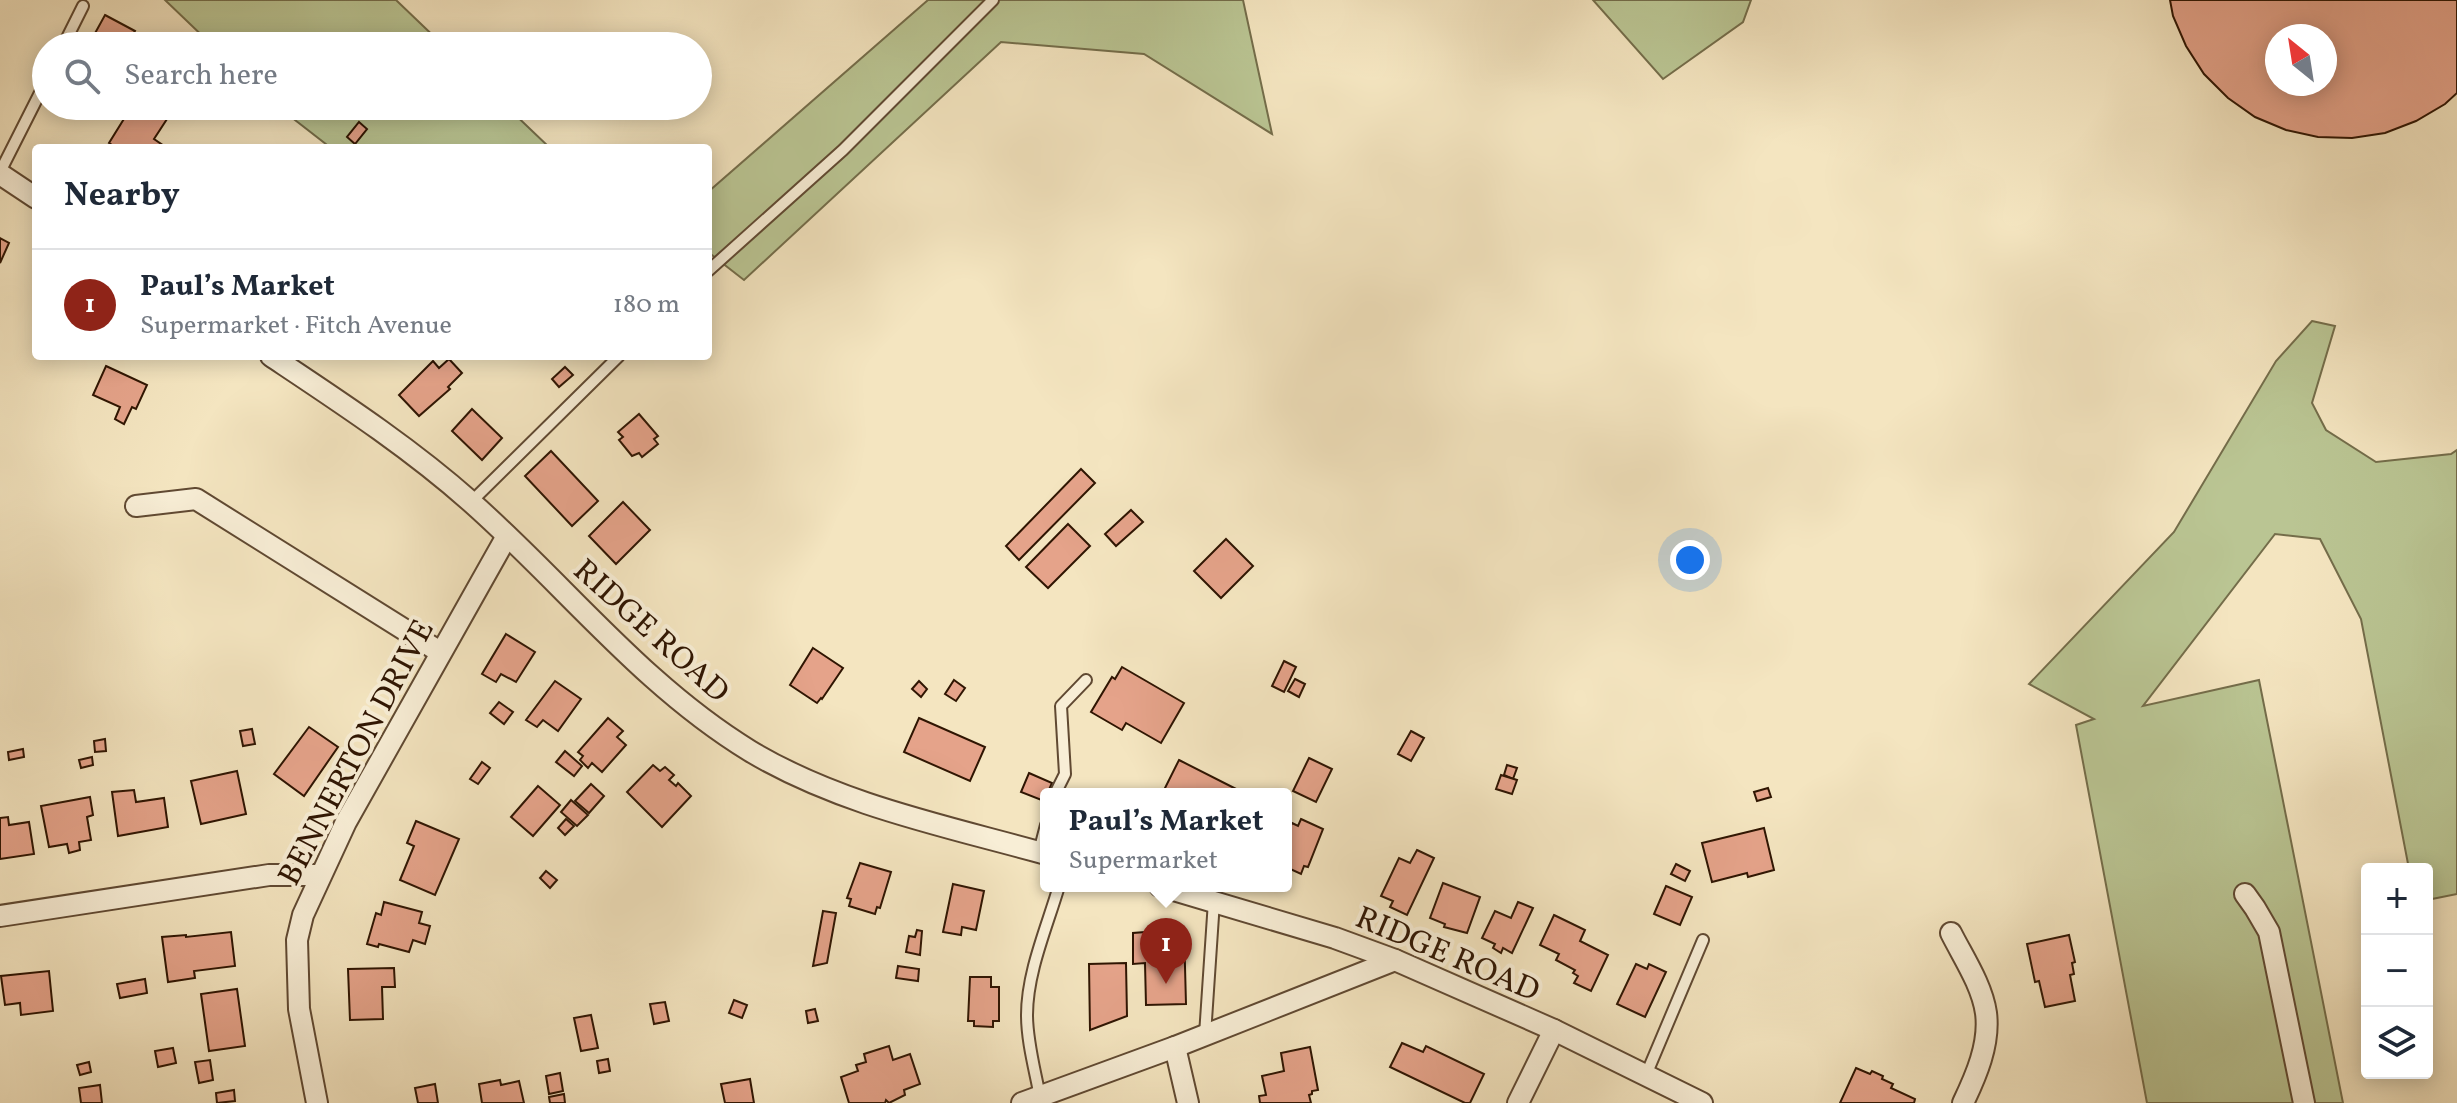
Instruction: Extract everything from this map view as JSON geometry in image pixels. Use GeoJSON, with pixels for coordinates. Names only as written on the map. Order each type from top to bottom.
{"type":"FeatureCollection","features":[{"type":"Feature","properties":{"kind":"street"},"geometry":{"type":"LineString","coordinates":[[0,173],[32,195]]}},
{"type":"Feature","properties":{"kind":"street","name":"RIDGE ROAD"},"geometry":{"type":"LineString","coordinates":[[277,360],[414,455],[471,502],[667,691],[699,717],[752,752],[795,775],[855,799],[1040,852]]}},
{"type":"Feature","properties":{"kind":"street"},"geometry":{"type":"LineString","coordinates":[[136,506],[196,499],[440,652]]}},
{"type":"Feature","properties":{"kind":"street","name":"BENNERTON DRIVE"},"geometry":{"type":"LineString","coordinates":[[317,1103],[299,1009],[296,967],[300,927],[320,875],[346,822],[507,536]]}},
{"type":"Feature","properties":{"kind":"street"},"geometry":{"type":"LineString","coordinates":[[0,916],[269,875],[320,875]]}},
{"type":"Feature","properties":{"kind":"street","name":"RIDGE ROAD"},"geometry":{"type":"LineString","coordinates":[[1182,892],[1335,938],[1395,960],[1554,1030],[1702,1103]]}},
{"type":"Feature","properties":{"kind":"street"},"geometry":{"type":"LineString","coordinates":[[2245,894],[2269,932],[2304,1103]]}},
{"type":"Feature","properties":{"kind":"street"},"geometry":{"type":"LineString","coordinates":[[1951,933],[1977,985],[1986,1012],[1985,1044],[1963,1103]]}},
{"type":"Feature","properties":{"kind":"street"},"geometry":{"type":"LineString","coordinates":[[1031,1100],[1395,960]]}},
{"type":"Feature","properties":{"kind":"street"},"geometry":{"type":"LineString","coordinates":[[1518,1103],[1554,1030]]}},
{"type":"Feature","properties":{"kind":"street"},"geometry":{"type":"LineString","coordinates":[[1175,1047],[1188,1103]]}},
{"type":"Feature","properties":{"kind":"lane"},"geometry":{"type":"LineString","coordinates":[[712,267],[843,150],[993,0]]}},
{"type":"Feature","properties":{"kind":"lane"},"geometry":{"type":"LineString","coordinates":[[70,32],[83,6]]}},
{"type":"Feature","properties":{"kind":"lane"},"geometry":{"type":"LineString","coordinates":[[0,173],[32,109]]}},
{"type":"Feature","properties":{"kind":"lane"},"geometry":{"type":"LineString","coordinates":[[471,502],[615,360]]}},
{"type":"Feature","properties":{"kind":"lane"},"geometry":{"type":"LineString","coordinates":[[1058,788],[1065,774],[1061,706],[1086,680]]}},
{"type":"Feature","properties":{"kind":"lane"},"geometry":{"type":"LineString","coordinates":[[1031,1100],[1027,1013],[1033,976],[1057,892]]}},
{"type":"Feature","properties":{"kind":"lane"},"geometry":{"type":"LineString","coordinates":[[1205,1035],[1214,901]]}},
{"type":"Feature","properties":{"kind":"lane"},"geometry":{"type":"LineString","coordinates":[[1646,1075],[1703,940]]}},
{"type":"Feature","properties":{"kind":"green space"},"geometry":{"type":"Polygon","coordinates":[[[165,0],[396,0],[429,32],[198,32],[165,0]]]}},
{"type":"Feature","properties":{"kind":"green space"},"geometry":{"type":"Polygon","coordinates":[[[928,0],[1243,0],[1272,134],[1144,54],[1001,42],[744,280],[712,255],[712,189],[928,0]]]}},
{"type":"Feature","properties":{"kind":"green space"},"geometry":{"type":"Polygon","coordinates":[[[1593,0],[1751,0],[1743,22],[1663,79],[1593,0]]]}},
{"type":"Feature","properties":{"kind":"green space"},"geometry":{"type":"Polygon","coordinates":[[[295,120],[521,120],[546,144],[326,144],[295,120]]]}},
{"type":"Feature","properties":{"kind":"green space"},"geometry":{"type":"Polygon","coordinates":[[[2312,321],[2335,326],[2312,403],[2326,430],[2376,462],[2451,454],[2457,450],[2457,894],[2433,899],[2433,863],[2408,863],[2361,619],[2320,539],[2275,534],[2143,706],[2259,680],[2343,1103],[2147,1103],[2076,725],[2094,719],[2029,684],[2174,532],[2276,361],[2312,321]]]}},
{"type":"Feature","properties":{"kind":"building"},"geometry":{"type":"Polygon","coordinates":[[[2170,0],[2457,0],[2457,93],[2416,121],[2385,133],[2352,138],[2318,137],[2286,130],[2255,117],[2228,98],[2204,74],[2186,46],[2173,16],[2170,0]]]}},
{"type":"Feature","properties":{"kind":"building"},"geometry":{"type":"Polygon","coordinates":[[[105,15],[135,31],[134,32],[96,32],[105,15]]]}},
{"type":"Feature","properties":{"kind":"building"},"geometry":{"type":"Polygon","coordinates":[[[123,120],[166,120],[154,139],[161,144],[109,143],[123,120]]]}},
{"type":"Feature","properties":{"kind":"building"},"geometry":{"type":"Polygon","coordinates":[[[359,122],[367,129],[355,144],[347,137],[359,122]]]}},
{"type":"Feature","properties":{"kind":"building"},"geometry":{"type":"Polygon","coordinates":[[[0,238],[9,243],[0,263],[0,238]]]}},
{"type":"Feature","properties":{"kind":"building"},"geometry":{"type":"Polygon","coordinates":[[[450,360],[462,373],[448,387],[450,389],[419,416],[399,395],[433,361],[439,368],[450,360]]]}},
{"type":"Feature","properties":{"kind":"building"},"geometry":{"type":"Polygon","coordinates":[[[106,366],[147,385],[136,409],[132,407],[124,424],[115,419],[120,407],[93,395],[106,366]]]}},
{"type":"Feature","properties":{"kind":"building"},"geometry":{"type":"Polygon","coordinates":[[[565,367],[573,375],[559,387],[552,379],[565,367]]]}},
{"type":"Feature","properties":{"kind":"building"},"geometry":{"type":"Polygon","coordinates":[[[472,409],[502,438],[482,460],[452,431],[472,409]]]}},
{"type":"Feature","properties":{"kind":"building"},"geometry":{"type":"Polygon","coordinates":[[[639,414],[658,436],[654,439],[658,444],[642,457],[639,453],[632,456],[619,440],[623,437],[618,432],[639,414]]]}},
{"type":"Feature","properties":{"kind":"building"},"geometry":{"type":"Polygon","coordinates":[[[551,451],[598,501],[572,526],[525,476],[551,451]]]}},
{"type":"Feature","properties":{"kind":"building"},"geometry":{"type":"Polygon","coordinates":[[[1081,469],[1095,483],[1019,560],[1006,546],[1081,469]]]}},
{"type":"Feature","properties":{"kind":"building"},"geometry":{"type":"Polygon","coordinates":[[[623,502],[650,530],[616,564],[589,536],[623,502]]]}},
{"type":"Feature","properties":{"kind":"building"},"geometry":{"type":"Polygon","coordinates":[[[1131,510],[1143,522],[1116,546],[1105,534],[1131,510]]]}},
{"type":"Feature","properties":{"kind":"building"},"geometry":{"type":"Polygon","coordinates":[[[1068,524],[1090,546],[1048,588],[1026,567],[1068,524]]]}},
{"type":"Feature","properties":{"kind":"building"},"geometry":{"type":"Polygon","coordinates":[[[1226,539],[1253,566],[1221,598],[1194,571],[1226,539]]]}},
{"type":"Feature","properties":{"kind":"building"},"geometry":{"type":"Polygon","coordinates":[[[506,634],[535,652],[516,682],[501,674],[496,682],[482,674],[506,634]]]}},
{"type":"Feature","properties":{"kind":"building"},"geometry":{"type":"Polygon","coordinates":[[[813,648],[843,668],[817,703],[790,685],[813,648]]]}},
{"type":"Feature","properties":{"kind":"building"},"geometry":{"type":"Polygon","coordinates":[[[1284,661],[1296,667],[1284,692],[1272,686],[1284,661]]]}},
{"type":"Feature","properties":{"kind":"building"},"geometry":{"type":"Polygon","coordinates":[[[1122,667],[1184,703],[1161,743],[1126,723],[1122,730],[1091,712],[1112,677],[1115,679],[1122,667]]]}},
{"type":"Feature","properties":{"kind":"building"},"geometry":{"type":"Polygon","coordinates":[[[1295,679],[1305,684],[1299,697],[1288,691],[1295,679]]]}},
{"type":"Feature","properties":{"kind":"building"},"geometry":{"type":"Polygon","coordinates":[[[954,680],[965,688],[956,701],[945,694],[954,680]]]}},
{"type":"Feature","properties":{"kind":"building"},"geometry":{"type":"Polygon","coordinates":[[[555,681],[581,699],[558,731],[543,720],[537,727],[526,720],[555,681]]]}},
{"type":"Feature","properties":{"kind":"building"},"geometry":{"type":"Polygon","coordinates":[[[919,681],[927,689],[921,697],[912,689],[919,681]]]}},
{"type":"Feature","properties":{"kind":"building"},"geometry":{"type":"Polygon","coordinates":[[[499,702],[513,712],[504,724],[490,713],[499,702]]]}},
{"type":"Feature","properties":{"kind":"building"},"geometry":{"type":"Polygon","coordinates":[[[608,718],[623,731],[617,737],[626,745],[602,772],[592,763],[588,768],[580,760],[583,756],[578,752],[608,718]]]}},
{"type":"Feature","properties":{"kind":"building"},"geometry":{"type":"Polygon","coordinates":[[[919,718],[985,747],[970,781],[904,752],[919,718]]]}},
{"type":"Feature","properties":{"kind":"building"},"geometry":{"type":"Polygon","coordinates":[[[309,727],[338,747],[304,796],[274,774],[309,727]]]}},
{"type":"Feature","properties":{"kind":"building"},"geometry":{"type":"Polygon","coordinates":[[[252,729],[255,744],[243,746],[240,731],[252,729]]]}},
{"type":"Feature","properties":{"kind":"building"},"geometry":{"type":"Polygon","coordinates":[[[1411,731],[1424,738],[1411,761],[1398,754],[1411,731]]]}},
{"type":"Feature","properties":{"kind":"building"},"geometry":{"type":"Polygon","coordinates":[[[105,739],[106,751],[95,752],[94,741],[105,739]]]}},
{"type":"Feature","properties":{"kind":"building"},"geometry":{"type":"Polygon","coordinates":[[[23,749],[24,757],[9,760],[8,752],[23,749]]]}},
{"type":"Feature","properties":{"kind":"building"},"geometry":{"type":"Polygon","coordinates":[[[565,751],[582,766],[574,776],[556,762],[565,751]]]}},
{"type":"Feature","properties":{"kind":"building"},"geometry":{"type":"Polygon","coordinates":[[[92,757],[93,765],[81,768],[79,760],[92,757]]]}},
{"type":"Feature","properties":{"kind":"building"},"geometry":{"type":"Polygon","coordinates":[[[1309,758],[1332,769],[1316,802],[1293,791],[1309,758]]]}},
{"type":"Feature","properties":{"kind":"building"},"geometry":{"type":"Polygon","coordinates":[[[1179,760],[1234,788],[1165,788],[1179,760]]]}},
{"type":"Feature","properties":{"kind":"building"},"geometry":{"type":"Polygon","coordinates":[[[482,762],[490,768],[478,784],[470,779],[482,762]]]}},
{"type":"Feature","properties":{"kind":"building"},"geometry":{"type":"Polygon","coordinates":[[[653,765],[660,771],[665,767],[674,775],[669,780],[676,786],[678,783],[691,796],[662,827],[627,792],[653,765]]]}},
{"type":"Feature","properties":{"kind":"building"},"geometry":{"type":"Polygon","coordinates":[[[1507,765],[1517,768],[1513,779],[1504,775],[1507,765]]]}},
{"type":"Feature","properties":{"kind":"building"},"geometry":{"type":"Polygon","coordinates":[[[237,771],[246,814],[201,824],[191,781],[237,771]]]}},
{"type":"Feature","properties":{"kind":"building"},"geometry":{"type":"Polygon","coordinates":[[[1029,773],[1052,783],[1050,788],[1040,788],[1040,799],[1021,792],[1029,773]]]}},
{"type":"Feature","properties":{"kind":"building"},"geometry":{"type":"Polygon","coordinates":[[[1501,775],[1517,780],[1512,794],[1496,789],[1501,775]]]}},
{"type":"Feature","properties":{"kind":"building"},"geometry":{"type":"Polygon","coordinates":[[[591,784],[604,796],[589,813],[575,801],[591,784]]]}},
{"type":"Feature","properties":{"kind":"building"},"geometry":{"type":"Polygon","coordinates":[[[538,786],[560,805],[533,836],[511,817],[538,786]]]}},
{"type":"Feature","properties":{"kind":"building"},"geometry":{"type":"Polygon","coordinates":[[[1768,788],[1771,797],[1757,801],[1754,792],[1768,788]]]}},
{"type":"Feature","properties":{"kind":"building"},"geometry":{"type":"Polygon","coordinates":[[[134,790],[136,802],[164,798],[168,827],[118,836],[112,792],[134,790]]]}},
{"type":"Feature","properties":{"kind":"building"},"geometry":{"type":"Polygon","coordinates":[[[90,797],[93,815],[87,817],[91,840],[79,842],[80,850],[69,853],[67,844],[49,847],[41,806],[90,797]]]}},
{"type":"Feature","properties":{"kind":"building"},"geometry":{"type":"Polygon","coordinates":[[[571,800],[588,815],[577,826],[561,812],[571,800]]]}},
{"type":"Feature","properties":{"kind":"building"},"geometry":{"type":"Polygon","coordinates":[[[8,817],[9,825],[29,822],[34,854],[0,859],[0,818],[8,817]]]}},
{"type":"Feature","properties":{"kind":"building"},"geometry":{"type":"Polygon","coordinates":[[[566,819],[574,826],[565,835],[558,828],[566,819]]]}},
{"type":"Feature","properties":{"kind":"building"},"geometry":{"type":"Polygon","coordinates":[[[1301,819],[1323,829],[1308,867],[1304,866],[1301,874],[1292,870],[1292,823],[1298,826],[1301,819]]]}},
{"type":"Feature","properties":{"kind":"building"},"geometry":{"type":"Polygon","coordinates":[[[416,821],[459,839],[435,895],[400,880],[414,846],[407,843],[416,821]]]}},
{"type":"Feature","properties":{"kind":"building"},"geometry":{"type":"Polygon","coordinates":[[[1764,828],[1774,870],[1712,882],[1702,843],[1764,828]]]}},
{"type":"Feature","properties":{"kind":"building"},"geometry":{"type":"Polygon","coordinates":[[[1417,850],[1434,858],[1407,915],[1390,907],[1393,901],[1381,896],[1399,858],[1410,863],[1417,850]]]}},
{"type":"Feature","properties":{"kind":"building"},"geometry":{"type":"Polygon","coordinates":[[[860,863],[891,872],[880,908],[877,907],[875,914],[849,906],[851,899],[847,898],[860,863]]]}},
{"type":"Feature","properties":{"kind":"building"},"geometry":{"type":"Polygon","coordinates":[[[1676,864],[1690,871],[1685,881],[1671,874],[1676,864]]]}},
{"type":"Feature","properties":{"kind":"building"},"geometry":{"type":"Polygon","coordinates":[[[546,871],[557,880],[550,888],[540,878],[546,871]]]}},
{"type":"Feature","properties":{"kind":"building"},"geometry":{"type":"Polygon","coordinates":[[[1443,883],[1480,897],[1467,933],[1444,927],[1445,924],[1430,918],[1443,883]]]}},
{"type":"Feature","properties":{"kind":"building"},"geometry":{"type":"Polygon","coordinates":[[[953,884],[984,891],[976,930],[962,927],[961,935],[943,932],[953,884]]]}},
{"type":"Feature","properties":{"kind":"building"},"geometry":{"type":"Polygon","coordinates":[[[1666,886],[1692,897],[1680,925],[1654,914],[1666,886]]]}},
{"type":"Feature","properties":{"kind":"building"},"geometry":{"type":"Polygon","coordinates":[[[384,902],[422,912],[419,923],[430,926],[425,944],[413,940],[409,952],[367,944],[376,913],[381,915],[384,902]]]}},
{"type":"Feature","properties":{"kind":"building"},"geometry":{"type":"Polygon","coordinates":[[[1518,902],[1533,908],[1512,953],[1503,948],[1501,953],[1493,948],[1495,944],[1482,938],[1495,911],[1511,918],[1518,902]]]}},
{"type":"Feature","properties":{"kind":"building"},"geometry":{"type":"Polygon","coordinates":[[[823,911],[836,913],[827,963],[813,966],[823,911]]]}},
{"type":"Feature","properties":{"kind":"building"},"geometry":{"type":"Polygon","coordinates":[[[1554,915],[1585,930],[1580,941],[1608,955],[1591,991],[1574,983],[1578,976],[1573,973],[1575,970],[1556,960],[1559,954],[1540,945],[1554,915]]]}},
{"type":"Feature","properties":{"kind":"building"},"geometry":{"type":"Polygon","coordinates":[[[1184,929],[1186,1004],[1146,1005],[1145,963],[1133,964],[1133,933],[1184,929]]]}},
{"type":"Feature","properties":{"kind":"building"},"geometry":{"type":"Polygon","coordinates":[[[917,930],[922,931],[920,955],[906,952],[909,936],[915,937],[917,930]]]}},
{"type":"Feature","properties":{"kind":"building"},"geometry":{"type":"Polygon","coordinates":[[[231,932],[235,966],[194,971],[195,978],[168,982],[162,937],[231,932]]]}},
{"type":"Feature","properties":{"kind":"building"},"geometry":{"type":"Polygon","coordinates":[[[2069,935],[2075,962],[2072,963],[2074,974],[2070,975],[2075,1001],[2045,1007],[2039,981],[2035,982],[2027,944],[2069,935]]]}},
{"type":"Feature","properties":{"kind":"building"},"geometry":{"type":"Polygon","coordinates":[[[1126,963],[1127,1016],[1090,1030],[1089,964],[1126,963]]]}},
{"type":"Feature","properties":{"kind":"building"},"geometry":{"type":"Polygon","coordinates":[[[1636,964],[1647,969],[1649,964],[1666,972],[1645,1017],[1617,1004],[1636,964]]]}},
{"type":"Feature","properties":{"kind":"building"},"geometry":{"type":"Polygon","coordinates":[[[898,966],[919,969],[918,981],[896,978],[898,966]]]}},
{"type":"Feature","properties":{"kind":"building"},"geometry":{"type":"Polygon","coordinates":[[[394,968],[395,987],[382,987],[383,1019],[350,1020],[348,969],[394,968]]]}},
{"type":"Feature","properties":{"kind":"building"},"geometry":{"type":"Polygon","coordinates":[[[49,971],[53,1011],[21,1015],[20,1003],[5,1005],[1,976],[49,971]]]}},
{"type":"Feature","properties":{"kind":"building"},"geometry":{"type":"Polygon","coordinates":[[[970,977],[991,977],[991,987],[999,987],[999,1021],[993,1021],[993,1027],[974,1026],[974,1021],[968,1021],[970,977]]]}},
{"type":"Feature","properties":{"kind":"building"},"geometry":{"type":"Polygon","coordinates":[[[145,979],[147,993],[120,998],[117,984],[145,979]]]}},
{"type":"Feature","properties":{"kind":"building"},"geometry":{"type":"Polygon","coordinates":[[[237,989],[245,1046],[209,1051],[201,994],[237,989]]]}},
{"type":"Feature","properties":{"kind":"building"},"geometry":{"type":"Polygon","coordinates":[[[734,1000],[747,1005],[742,1018],[729,1013],[734,1000]]]}},
{"type":"Feature","properties":{"kind":"building"},"geometry":{"type":"Polygon","coordinates":[[[665,1002],[669,1021],[654,1024],[650,1004],[665,1002]]]}},
{"type":"Feature","properties":{"kind":"building"},"geometry":{"type":"Polygon","coordinates":[[[815,1009],[818,1021],[808,1023],[806,1011],[815,1009]]]}},
{"type":"Feature","properties":{"kind":"building"},"geometry":{"type":"Polygon","coordinates":[[[591,1015],[598,1048],[581,1051],[574,1018],[591,1015]]]}},
{"type":"Feature","properties":{"kind":"building"},"geometry":{"type":"Polygon","coordinates":[[[1402,1043],[1423,1052],[1426,1046],[1484,1074],[1470,1103],[1390,1067],[1402,1043]]]}},
{"type":"Feature","properties":{"kind":"building"},"geometry":{"type":"Polygon","coordinates":[[[889,1046],[893,1060],[910,1054],[920,1084],[904,1090],[905,1095],[889,1103],[886,1100],[885,1103],[849,1103],[841,1077],[858,1071],[856,1065],[866,1062],[864,1054],[889,1046]]]}},
{"type":"Feature","properties":{"kind":"building"},"geometry":{"type":"Polygon","coordinates":[[[1310,1047],[1318,1090],[1309,1095],[1311,1103],[1260,1103],[1259,1096],[1266,1095],[1262,1076],[1284,1071],[1281,1053],[1310,1047]]]}},
{"type":"Feature","properties":{"kind":"building"},"geometry":{"type":"Polygon","coordinates":[[[173,1048],[176,1063],[158,1067],[155,1051],[173,1048]]]}},
{"type":"Feature","properties":{"kind":"building"},"geometry":{"type":"Polygon","coordinates":[[[608,1059],[610,1071],[599,1073],[597,1061],[608,1059]]]}},
{"type":"Feature","properties":{"kind":"building"},"geometry":{"type":"Polygon","coordinates":[[[210,1060],[213,1080],[199,1083],[195,1062],[210,1060]]]}},
{"type":"Feature","properties":{"kind":"building"},"geometry":{"type":"Polygon","coordinates":[[[89,1062],[91,1072],[80,1075],[77,1065],[89,1062]]]}},
{"type":"Feature","properties":{"kind":"building"},"geometry":{"type":"Polygon","coordinates":[[[1856,1068],[1883,1076],[1882,1079],[1893,1084],[1891,1088],[1915,1099],[1914,1103],[1840,1103],[1856,1068]]]}},
{"type":"Feature","properties":{"kind":"building"},"geometry":{"type":"Polygon","coordinates":[[[560,1073],[563,1091],[549,1094],[546,1076],[560,1073]]]}},
{"type":"Feature","properties":{"kind":"building"},"geometry":{"type":"Polygon","coordinates":[[[750,1079],[754,1103],[725,1103],[721,1084],[750,1079]]]}},
{"type":"Feature","properties":{"kind":"building"},"geometry":{"type":"Polygon","coordinates":[[[500,1080],[501,1085],[519,1081],[524,1103],[482,1103],[479,1084],[500,1080]]]}},
{"type":"Feature","properties":{"kind":"building"},"geometry":{"type":"Polygon","coordinates":[[[435,1084],[438,1103],[418,1103],[415,1088],[435,1084]]]}},
{"type":"Feature","properties":{"kind":"building"},"geometry":{"type":"Polygon","coordinates":[[[100,1085],[102,1103],[81,1103],[79,1088],[100,1085]]]}},
{"type":"Feature","properties":{"kind":"building"},"geometry":{"type":"Polygon","coordinates":[[[234,1090],[235,1101],[217,1103],[216,1093],[234,1090]]]}},
{"type":"Feature","properties":{"kind":"building"},"geometry":{"type":"Polygon","coordinates":[[[564,1094],[565,1103],[550,1103],[549,1097],[564,1094]]]}},
{"type":"Feature","properties":{"kind":"place","name":"Paul’s Market"},"geometry":{"type":"Point","coordinates":[1166,984]}}]}
